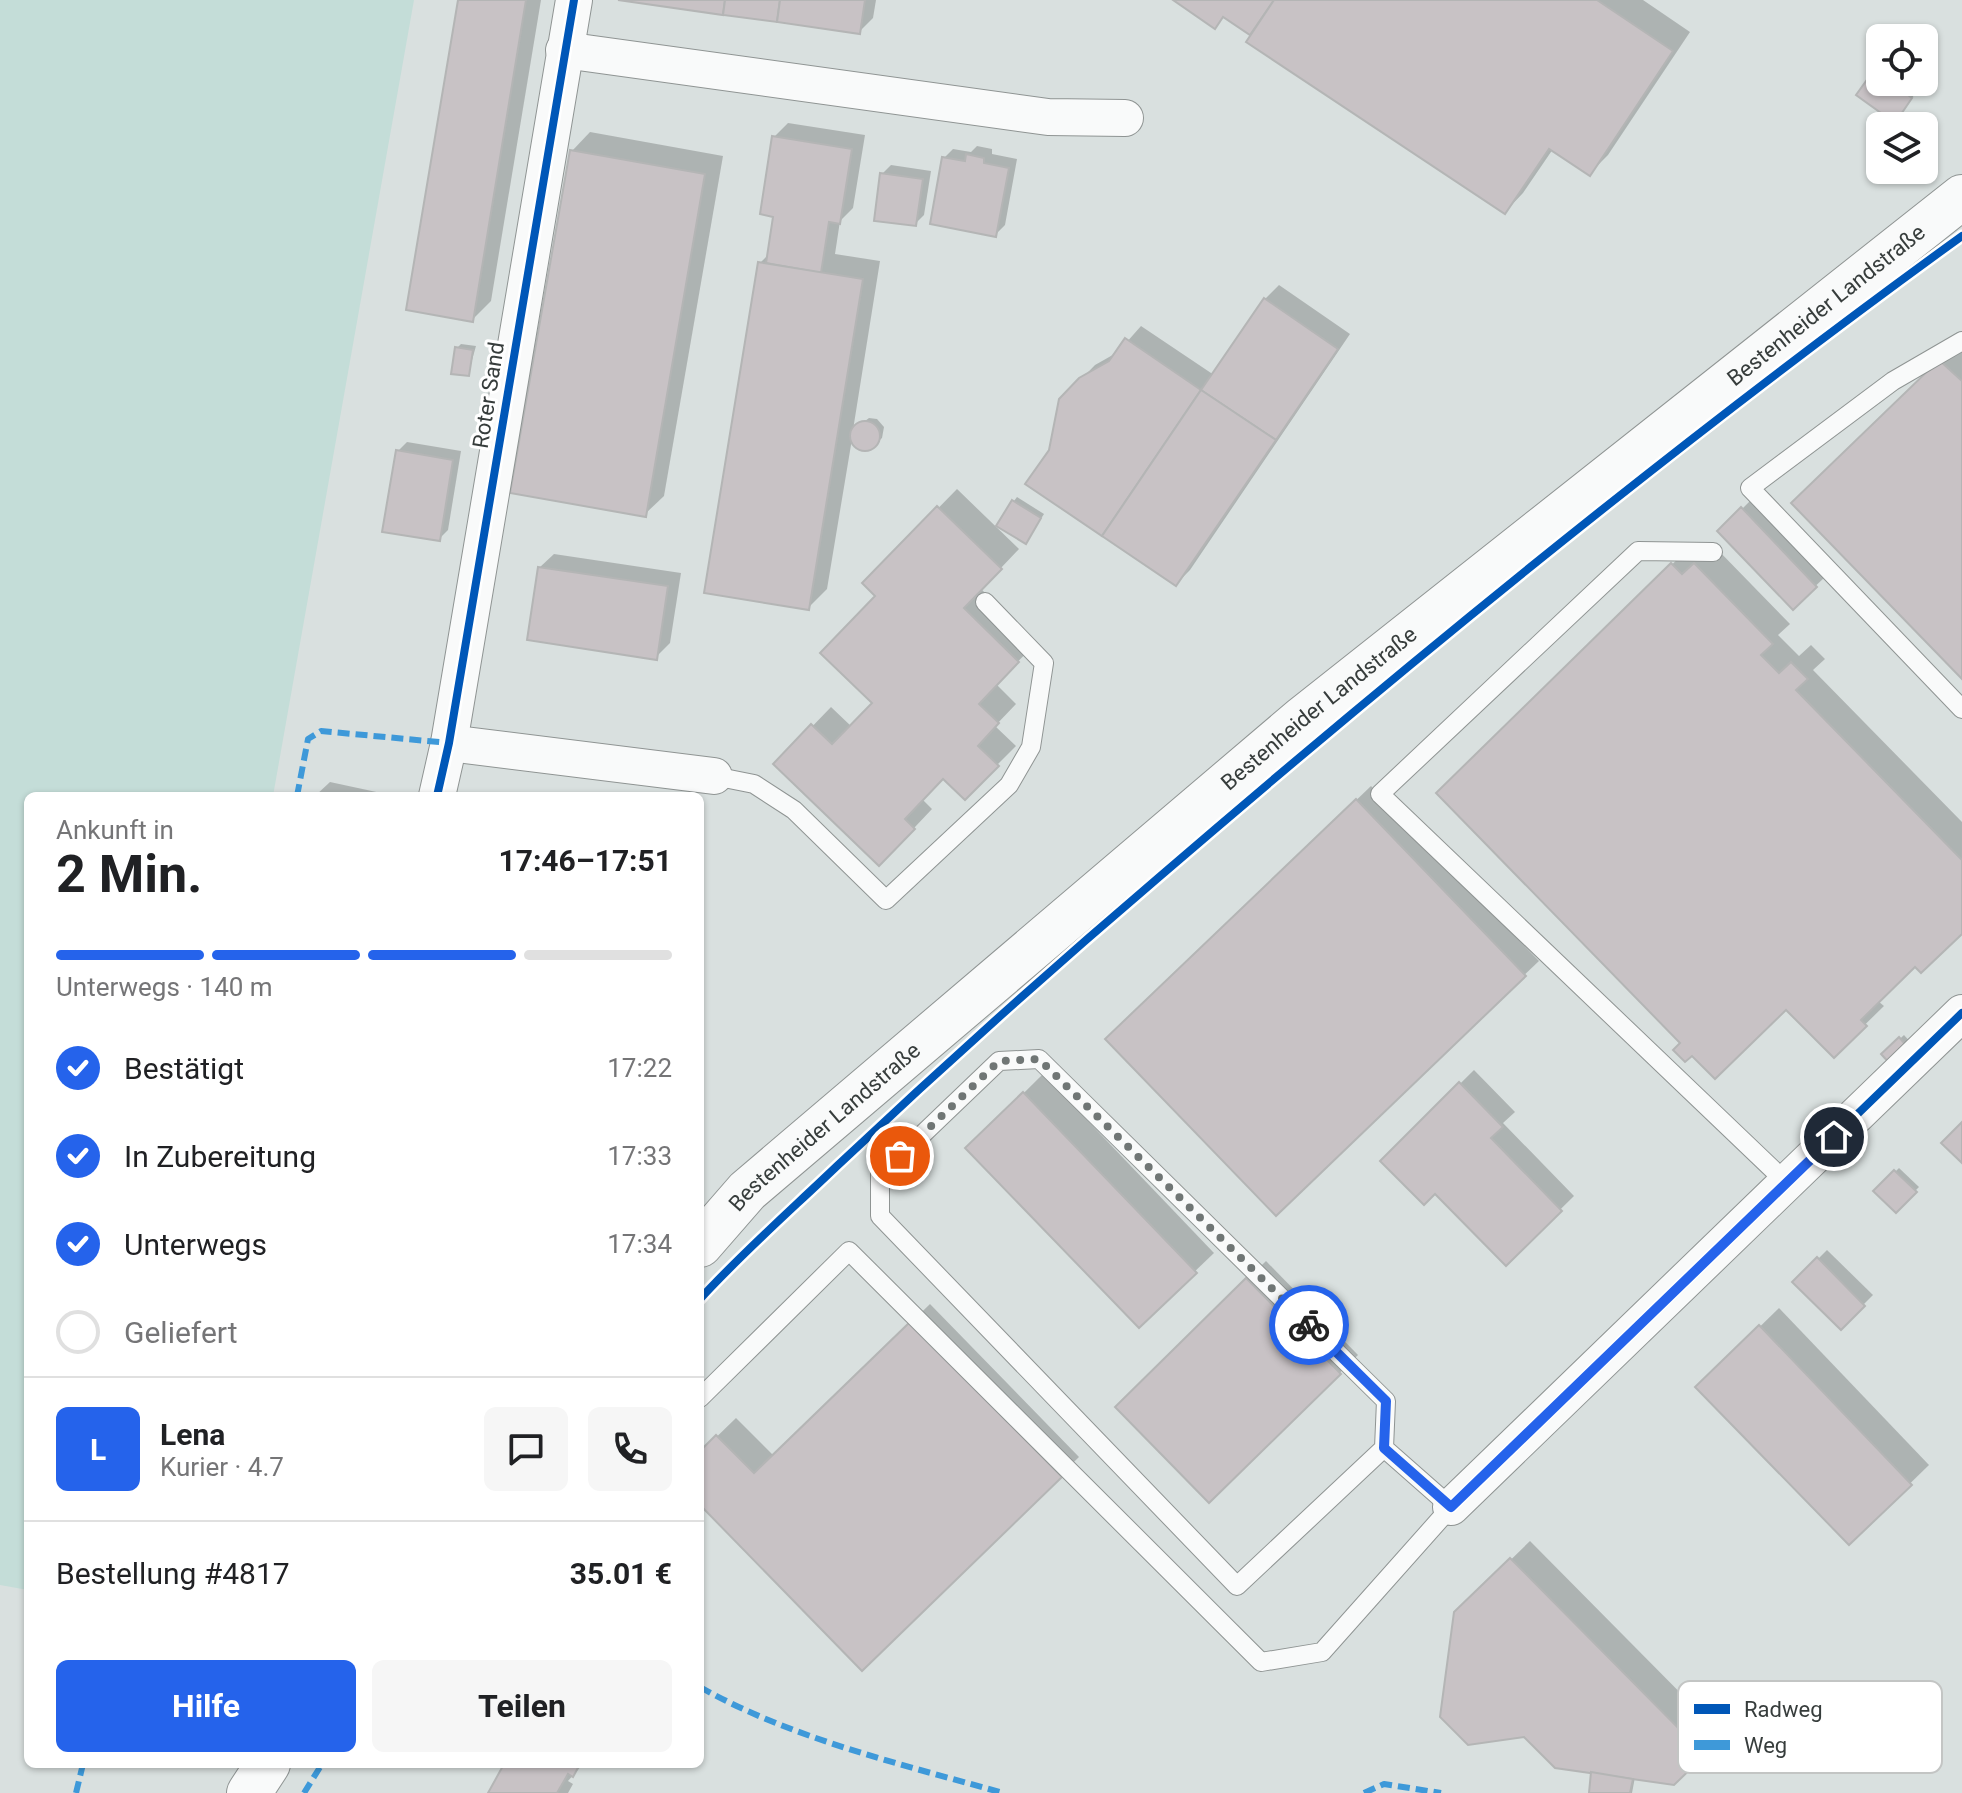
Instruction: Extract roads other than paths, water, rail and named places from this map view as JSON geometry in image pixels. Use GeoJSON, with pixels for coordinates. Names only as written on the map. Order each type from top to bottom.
{"type":"FeatureCollection","features":[{"type":"Feature","properties":{"kind":"main road","name":"Bestenheider Landstraße"},"geometry":{"type":"LineString","coordinates":[[704,1240],[747,1191],[1302,719],[1962,197]]}},
{"type":"Feature","properties":{"kind":"main road"},"geometry":{"type":"LineString","coordinates":[[249,1793],[265,1768]]}},
{"type":"Feature","properties":{"kind":"street","name":"Roter Sand"},"geometry":{"type":"LineString","coordinates":[[438,792],[449,743],[574,0]]}},
{"type":"Feature","properties":{"kind":"street"},"geometry":{"type":"LineString","coordinates":[[564,50],[1048,117],[1125,118]]}},
{"type":"Feature","properties":{"kind":"street"},"geometry":{"type":"LineString","coordinates":[[449,743],[714,776]]}},
{"type":"Feature","properties":{"kind":"street"},"geometry":{"type":"LineString","coordinates":[[1451,1507],[1962,1013]]}},
{"type":"Feature","properties":{"kind":"lane"},"geometry":{"type":"LineString","coordinates":[[1962,341],[1893,381],[1750,488],[1962,709]]}},
{"type":"Feature","properties":{"kind":"lane"},"geometry":{"type":"LineString","coordinates":[[1713,552],[1638,551],[1380,794],[1787,1183]]}},
{"type":"Feature","properties":{"kind":"lane"},"geometry":{"type":"LineString","coordinates":[[714,776],[754,784],[794,810],[886,900],[1009,785],[1031,747],[1044,663],[985,602]]}},
{"type":"Feature","properties":{"kind":"lane"},"geometry":{"type":"LineString","coordinates":[[1039,1059],[1386,1401],[1384,1448],[1237,1586],[880,1216],[880,1175],[999,1061],[1039,1059]]}},
{"type":"Feature","properties":{"kind":"lane"},"geometry":{"type":"LineString","coordinates":[[704,1394],[849,1251],[1261,1662],[1322,1652],[1451,1507],[1384,1448]]}}]}
